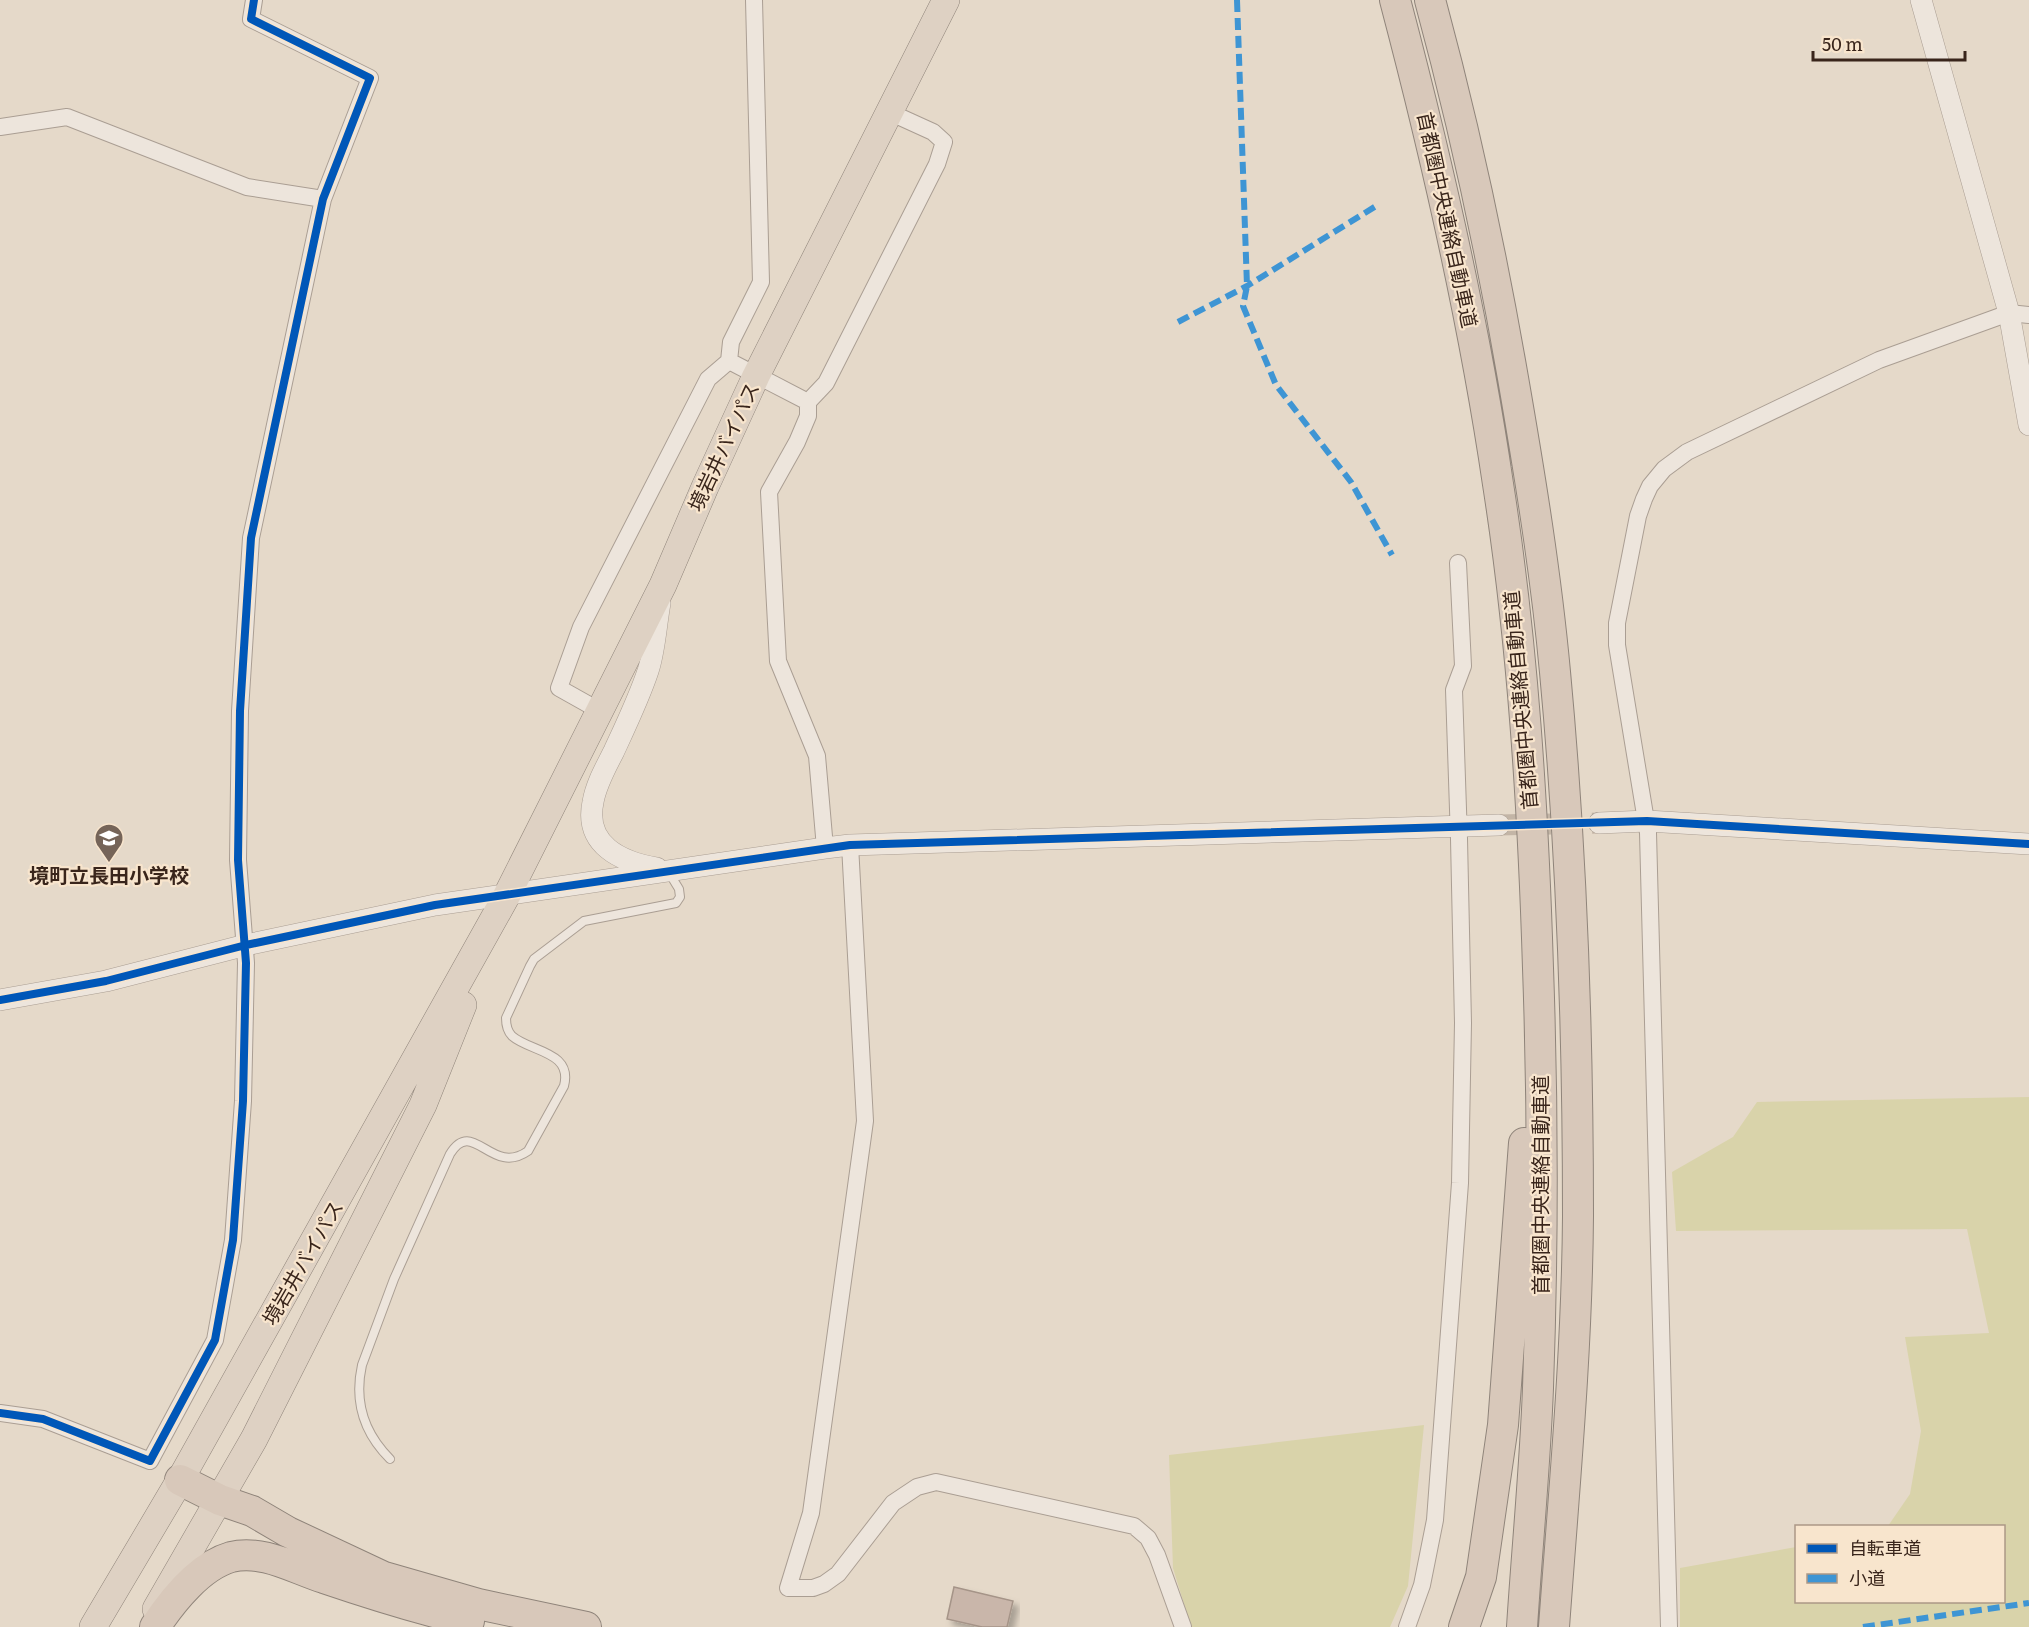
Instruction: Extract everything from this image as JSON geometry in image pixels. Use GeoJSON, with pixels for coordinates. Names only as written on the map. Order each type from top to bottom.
{"type":"FeatureCollection","features":[{"type":"Feature","properties":{"kind":"highway","name":"境岩井バイパス"},"geometry":{"type":"LineString","coordinates":[[93,1627],[180,1480],[507,896],[663,585],[756,376],[946,0]]}},
{"type":"Feature","properties":{"kind":"highway","name":"首都圏中央連絡自動車道"},"geometry":{"type":"LineString","coordinates":[[1395,0],[1463,282],[1498,484],[1521,671],[1535,857],[1541,1046],[1542,1218],[1538,1393],[1522,1627]]}},
{"type":"Feature","properties":{"kind":"highway","name":"首都圏中央連絡自動車道"},"geometry":{"type":"LineString","coordinates":[[1430,0],[1494,273],[1531,479],[1555,670],[1569,852],[1576,1043],[1578,1219],[1572,1371],[1554,1627]]}},
{"type":"Feature","properties":{"kind":"highway"},"geometry":{"type":"LineString","coordinates":[[1464,1627],[1481,1577],[1503,1425],[1524,1138],[1535,857]]}},
{"type":"Feature","properties":{"kind":"highway","name":"境岩井バイパス"},"geometry":{"type":"LineString","coordinates":[[145,1627],[254,1439],[423,1104],[507,896]]}},
{"type":"Feature","properties":{"kind":"highway"},"geometry":{"type":"LineString","coordinates":[[1569,1627],[1572,1371]]}},
{"type":"Feature","properties":{"kind":"highway"},"geometry":{"type":"LineString","coordinates":[[180,1480],[220,1500],[252,1511],[288,1532],[384,1576],[478,1604],[586,1627]]}},
{"type":"Feature","properties":{"kind":"highway"},"geometry":{"type":"LineString","coordinates":[[220,1500],[257,1532],[371,1592]]}},
{"type":"Feature","properties":{"kind":"highway"},"geometry":{"type":"LineString","coordinates":[[155,1627],[194,1579],[212,1566],[232,1557],[247,1556],[276,1560],[323,1578],[426,1611],[498,1627]]}},
{"type":"Feature","properties":{"kind":"street"},"geometry":{"type":"LineString","coordinates":[[0,1413],[43,1419],[150,1461],[215,1340],[234,1240],[243,1101],[246,945],[238,860],[240,711],[251,538],[323,199],[370,78],[251,19],[254,0]]}},
{"type":"Feature","properties":{"kind":"street"},"geometry":{"type":"LineString","coordinates":[[600,711],[559,688],[581,627],[708,379],[729,361],[731,342],[762,282],[754,0]]}},
{"type":"Feature","properties":{"kind":"street"},"geometry":{"type":"LineString","coordinates":[[1921,0],[2019,314],[2029,425]]}},
{"type":"Feature","properties":{"kind":"street"},"geometry":{"type":"LineString","coordinates":[[825,848],[817,756],[778,661],[769,492],[797,442],[808,416],[808,402],[826,383],[937,164],[944,142],[933,132],[889,112]]}},
{"type":"Feature","properties":{"kind":"street"},"geometry":{"type":"LineString","coordinates":[[0,127],[67,117],[247,187],[323,199]]}},
{"type":"Feature","properties":{"kind":"street"},"geometry":{"type":"LineString","coordinates":[[1669,1627],[1647,821],[1617,645],[1617,623],[1638,516],[1650,486],[1664,469],[1687,452],[1879,360],[2019,314]]}},
{"type":"Feature","properties":{"kind":"street"},"geometry":{"type":"LineString","coordinates":[[729,361],[808,402]]}},
{"type":"Feature","properties":{"kind":"street"},"geometry":{"type":"LineString","coordinates":[[1407,1627],[1422,1585],[1435,1520],[1460,1183],[1463,1023],[1454,690],[1463,666],[1458,563]]}},
{"type":"Feature","properties":{"kind":"street"},"geometry":{"type":"LineString","coordinates":[[663,585],[649,668],[631,714],[597,785],[592,811],[594,830],[607,849],[638,865],[668,871]]}},
{"type":"Feature","properties":{"kind":"street"},"geometry":{"type":"LineString","coordinates":[[1599,823],[1647,821],[2029,844]]}},
{"type":"Feature","properties":{"kind":"street"},"geometry":{"type":"LineString","coordinates":[[0,999],[106,981],[246,945],[435,905],[850,845],[1499,825]]}},
{"type":"Feature","properties":{"kind":"street"},"geometry":{"type":"LineString","coordinates":[[850,845],[866,1121],[811,1513],[788,1588],[813,1588],[824,1584],[838,1574],[893,1503],[917,1487],[936,1482],[1134,1526],[1148,1538],[1157,1555],[1183,1627]]}},
{"type":"Feature","properties":{"kind":"lane"},"geometry":{"type":"LineString","coordinates":[[390,1459],[377,1444],[363,1420],[359,1377],[394,1279],[450,1154],[454,1147],[463,1141],[473,1142],[501,1158],[520,1156],[528,1151],[564,1086],[566,1075],[562,1065],[551,1055],[511,1035],[507,1026],[506,1018],[530,966],[534,959],[584,921],[676,903],[680,897],[679,889],[668,871]]}},
{"type":"Feature","properties":{"kind":"shaded area"},"geometry":{"type":"Polygon","coordinates":[[[2029,1097],[2029,1627],[1680,1627],[1680,1568],[1795,1547],[1795,1603],[2005,1603],[2005,1525],[1889,1525],[1910,1494],[1921,1431],[1905,1337],[1989,1333],[1967,1229],[1676,1231],[1672,1172],[1733,1137],[1757,1102],[2029,1097]]]}},
{"type":"Feature","properties":{"kind":"shaded area"},"geometry":{"type":"Polygon","coordinates":[[[1424,1425],[1408,1586],[1390,1627],[1191,1627],[1173,1568],[1169,1455],[1424,1425]]]}},
{"type":"Feature","properties":{"kind":"building"},"geometry":{"type":"Polygon","coordinates":[[[954,1587],[1013,1601],[1007,1627],[982,1627],[947,1619],[954,1587]]]}},
{"type":"Feature","properties":{"kind":"tunnel"},"geometry":{"type":"LineString","coordinates":[[1499,825],[1599,823]]}},
{"type":"Feature","properties":{"kind":"marked path"},"geometry":{"type":"LineString","coordinates":[[1237,0],[1247,286],[1243,306],[1276,385],[1351,482],[1392,555]]}},
{"type":"Feature","properties":{"kind":"marked path"},"geometry":{"type":"LineString","coordinates":[[1178,322],[1247,286],[1376,206]]}},
{"type":"Feature","properties":{"kind":"marked path"},"geometry":{"type":"LineString","coordinates":[[1863,1627],[2029,1603]]}},
{"type":"Feature","properties":{"kind":"cycle path"},"geometry":{"type":"LineString","coordinates":[[0,1413],[43,1419],[150,1461],[215,1340],[233,1240],[243,1101],[246,963],[238,860],[240,711],[251,538],[323,199],[370,78],[251,19],[254,0]]}},
{"type":"Feature","properties":{"kind":"cycle path"},"geometry":{"type":"LineString","coordinates":[[0,1000],[106,981],[246,945],[435,905],[850,845],[1647,821],[2029,844]]}},
{"type":"Feature","properties":{"kind":"place","name":"境町立長田小学校"},"geometry":{"type":"Point","coordinates":[109,864]}}]}
